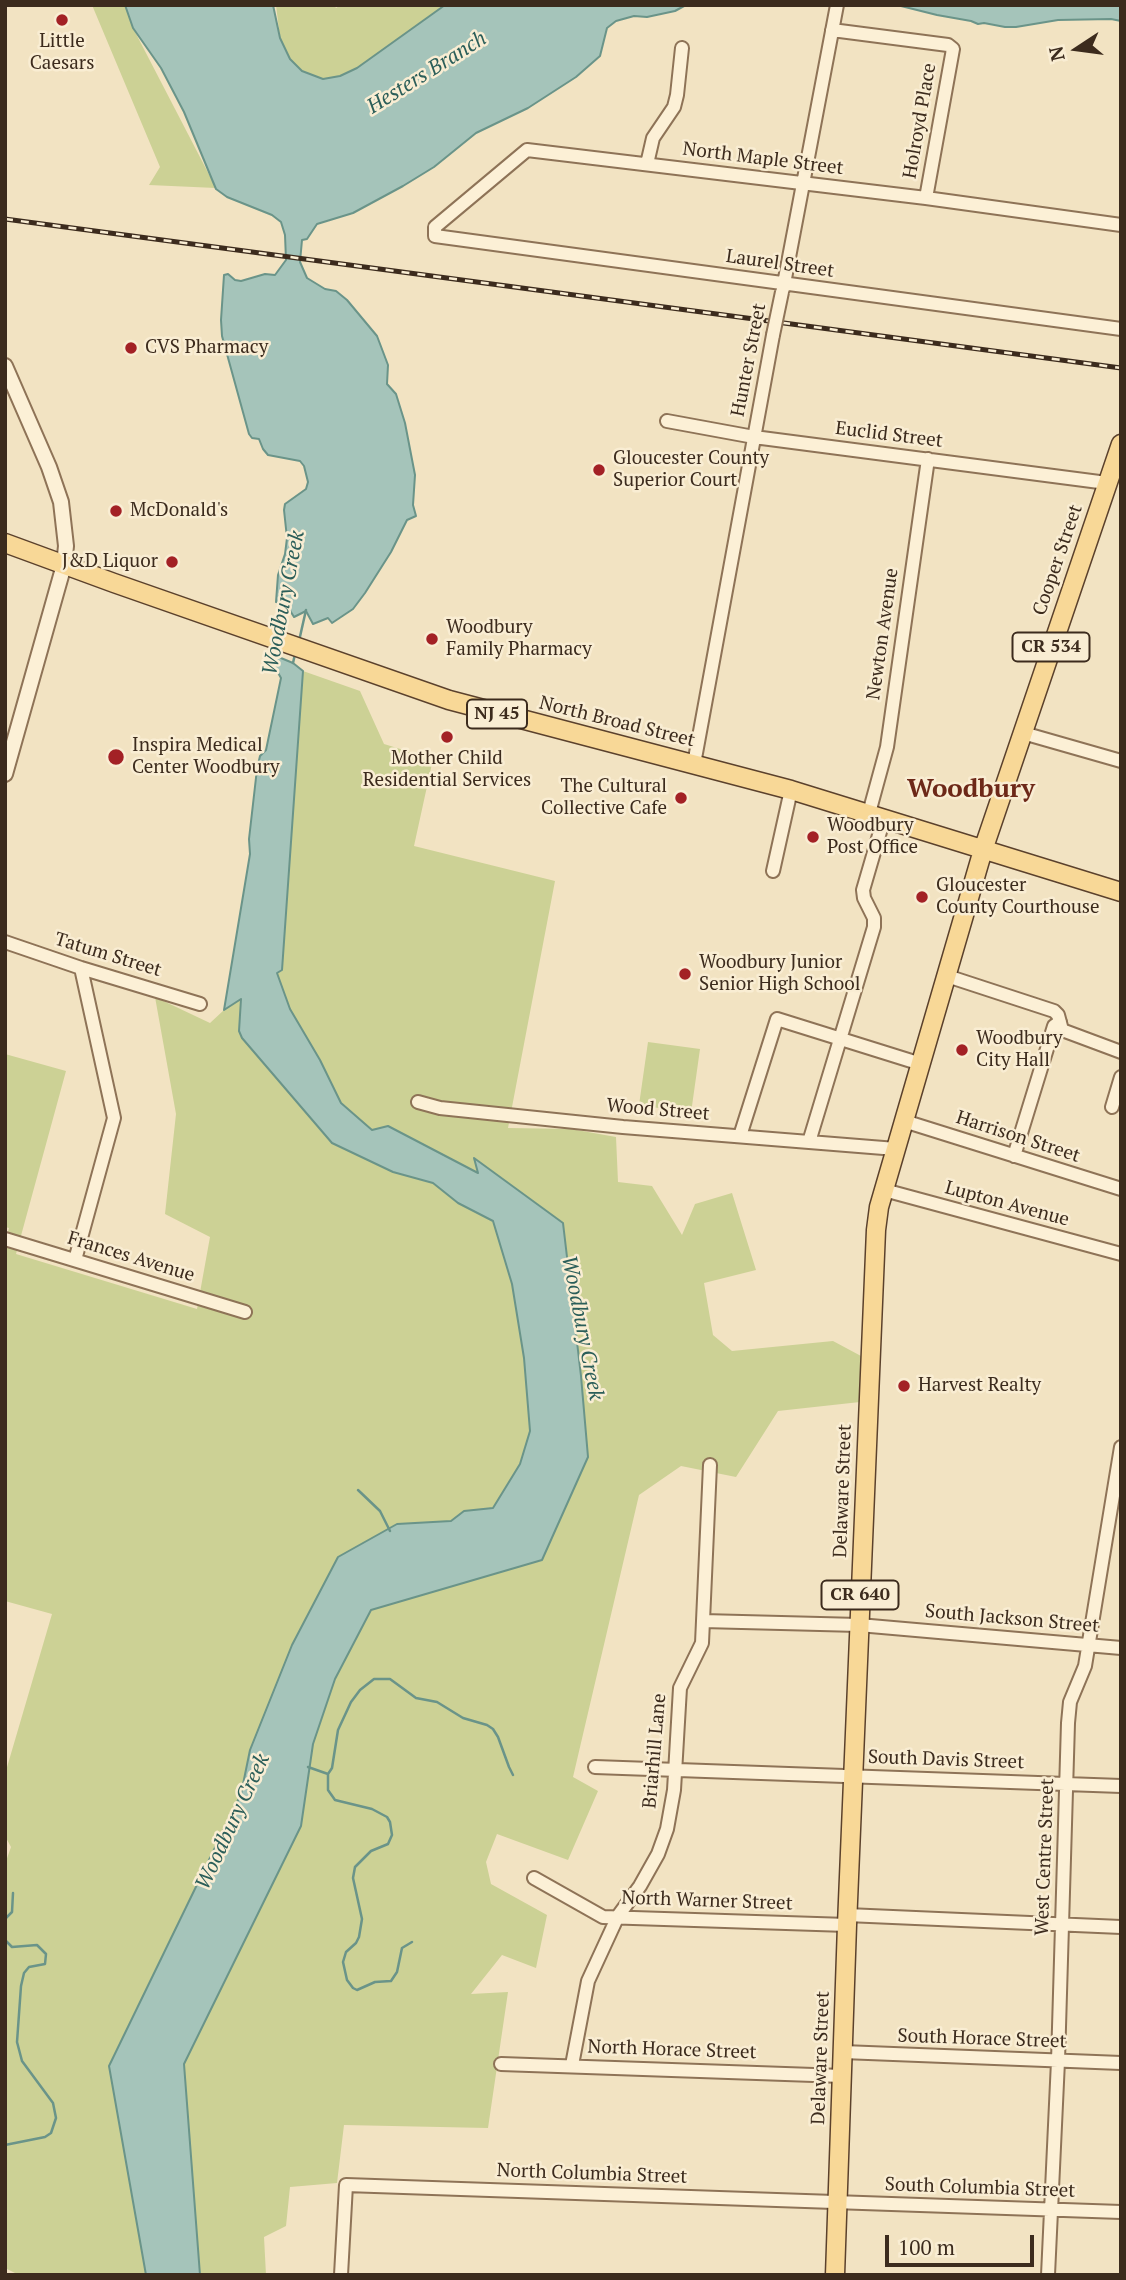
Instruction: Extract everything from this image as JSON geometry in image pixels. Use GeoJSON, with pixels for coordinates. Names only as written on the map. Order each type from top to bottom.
{"type":"FeatureCollection","features":[{"type":"Feature","properties":{"kind":"main road","name":"Cooper Street"},"geometry":{"type":"LineString","coordinates":[[983,850],[1121,444]]}},
{"type":"Feature","properties":{"kind":"main road","name":"North Broad Street"},"geometry":{"type":"LineString","coordinates":[[5,543],[476,708],[791,790],[983,850]]}},
{"type":"Feature","properties":{"kind":"main road","name":"NJ 45"},"geometry":{"type":"LineString","coordinates":[[983,850],[1121,892]]}},
{"type":"Feature","properties":{"kind":"main road","name":"Delaware Street"},"geometry":{"type":"LineString","coordinates":[[835,2275],[876,1230],[884,1190],[983,850]]}},
{"type":"Feature","properties":{"kind":"street","name":"Hunter Street"},"geometry":{"type":"LineString","coordinates":[[694,764],[837,5]]}},
{"type":"Feature","properties":{"kind":"street","name":"Holroyd Place"},"geometry":{"type":"LineString","coordinates":[[832,30],[948,45],[953,49],[926,198]]}},
{"type":"Feature","properties":{"kind":"street"},"geometry":{"type":"LineString","coordinates":[[647,164],[653,138],[674,107],[682,48]]}},
{"type":"Feature","properties":{"kind":"street","name":"North Maple Street"},"geometry":{"type":"LineString","coordinates":[[435,236],[435,227],[527,150],[926,198],[1121,225]]}},
{"type":"Feature","properties":{"kind":"street","name":"Laurel Street"},"geometry":{"type":"LineString","coordinates":[[435,236],[783,288],[1121,328]]}},
{"type":"Feature","properties":{"kind":"street"},"geometry":{"type":"LineString","coordinates":[[5,366],[49,467],[61,503],[66,542],[64,565],[5,774]]}},
{"type":"Feature","properties":{"kind":"street","name":"Euclid Street"},"geometry":{"type":"LineString","coordinates":[[667,421],[754,436],[1107,483]]}},
{"type":"Feature","properties":{"kind":"street","name":"Newton Avenue"},"geometry":{"type":"LineString","coordinates":[[809,1142],[874,927],[874,918],[863,890],[887,747],[928,459]]}},
{"type":"Feature","properties":{"kind":"street"},"geometry":{"type":"LineString","coordinates":[[1023,733],[1121,761]]}},
{"type":"Feature","properties":{"kind":"street"},"geometry":{"type":"LineString","coordinates":[[773,871],[791,790]]}},
{"type":"Feature","properties":{"kind":"street","name":"Tatum Street"},"geometry":{"type":"LineString","coordinates":[[5,942],[200,1004]]}},
{"type":"Feature","properties":{"kind":"street"},"geometry":{"type":"LineString","coordinates":[[75,1260],[114,1118],[81,968]]}},
{"type":"Feature","properties":{"kind":"street"},"geometry":{"type":"LineString","coordinates":[[947,976],[1054,1012],[1058,1015],[1062,1030],[1121,1052]]}},
{"type":"Feature","properties":{"kind":"street"},"geometry":{"type":"LineString","coordinates":[[740,1136],[777,1019],[921,1064]]}},
{"type":"Feature","properties":{"kind":"street"},"geometry":{"type":"LineString","coordinates":[[1014,1156],[1054,1026],[1060,1022]]}},
{"type":"Feature","properties":{"kind":"street"},"geometry":{"type":"LineString","coordinates":[[1112,1107],[1121,1077]]}},
{"type":"Feature","properties":{"kind":"street","name":"Wood Street"},"geometry":{"type":"LineString","coordinates":[[418,1102],[451,1109],[623,1127],[896,1149]]}},
{"type":"Feature","properties":{"kind":"street","name":"Harrison Street"},"geometry":{"type":"LineString","coordinates":[[904,1121],[1121,1189]]}},
{"type":"Feature","properties":{"kind":"street","name":"Lupton Avenue"},"geometry":{"type":"LineString","coordinates":[[884,1190],[1121,1254]]}},
{"type":"Feature","properties":{"kind":"street","name":"Frances Avenue"},"geometry":{"type":"LineString","coordinates":[[5,1239],[245,1312]]}},
{"type":"Feature","properties":{"kind":"street","name":"West Centre Street"},"geometry":{"type":"LineString","coordinates":[[1048,2275],[1070,1702],[1085,1666],[1121,1447]]}},
{"type":"Feature","properties":{"kind":"street","name":"Briarhill Lane"},"geometry":{"type":"LineString","coordinates":[[572,2066],[587,1981],[618,1916],[640,1886],[658,1854],[667,1829],[676,1770],[680,1688],[702,1643],[710,1465]]}},
{"type":"Feature","properties":{"kind":"street","name":"South Jackson Street"},"geometry":{"type":"LineString","coordinates":[[703,1621],[859,1625],[1121,1648]]}},
{"type":"Feature","properties":{"kind":"street","name":"South Davis Street"},"geometry":{"type":"LineString","coordinates":[[595,1766],[1121,1786]]}},
{"type":"Feature","properties":{"kind":"street","name":"North Warner Street"},"geometry":{"type":"LineString","coordinates":[[534,1878],[603,1917],[1121,1927]]}},
{"type":"Feature","properties":{"kind":"street","name":"South Horace Street"},"geometry":{"type":"LineString","coordinates":[[843,2052],[1121,2063]]}},
{"type":"Feature","properties":{"kind":"street","name":"North Horace Street"},"geometry":{"type":"LineString","coordinates":[[500,2064],[842,2076]]}},
{"type":"Feature","properties":{"kind":"street","name":"North Columbia Street"},"geometry":{"type":"LineString","coordinates":[[341,2275],[346,2185],[837,2202]]}},
{"type":"Feature","properties":{"kind":"street","name":"South Columbia Street"},"geometry":{"type":"LineString","coordinates":[[837,2202],[1121,2212]]}},
{"type":"Feature","properties":{"kind":"green space"},"geometry":{"type":"Polygon","coordinates":[[[92,5],[129,5],[133,28],[216,188],[149,185],[160,167],[92,5]]]}},
{"type":"Feature","properties":{"kind":"green space"},"geometry":{"type":"Polygon","coordinates":[[[276,5],[334,5],[336,8],[341,5],[445,5],[357,68],[340,76],[323,79],[302,71],[290,59],[280,38],[276,5]]]}},
{"type":"Feature","properties":{"kind":"green space"},"geometry":{"type":"Polygon","coordinates":[[[303,671],[360,691],[384,744],[433,759],[414,846],[555,881],[508,1128],[571,1129],[616,1137],[618,1182],[652,1186],[682,1235],[695,1204],[732,1193],[756,1270],[704,1283],[713,1335],[732,1351],[833,1341],[861,1356],[860,1402],[778,1411],[736,1477],[681,1466],[639,1495],[573,1777],[598,1791],[568,1860],[497,1834],[486,1862],[491,1884],[547,1915],[536,1968],[502,1955],[471,1994],[508,1992],[488,2128],[344,2125],[337,2183],[290,2187],[286,2226],[264,2237],[266,2275],[200,2275],[184,2064],[300,1826],[313,1744],[335,1679],[371,1610],[542,1560],[563,1223],[475,1159],[512,1284],[524,1358],[530,1431],[520,1464],[493,1508],[464,1511],[451,1521],[397,1524],[250,1750],[241,1794],[109,2066],[146,2275],[19,2275],[5,2268],[5,1864],[11,1847],[5,1836],[5,1774],[52,1614],[5,1601],[5,1243],[9,1228],[5,1227],[5,1054],[66,1071],[16,1254],[197,1309],[210,1237],[165,1214],[176,1114],[155,997],[210,1023],[224,1010],[282,970],[303,671]]]}},
{"type":"Feature","properties":{"kind":"green space"},"geometry":{"type":"Polygon","coordinates":[[[648,1042],[700,1049],[691,1113],[639,1105],[648,1042]]]}},
{"type":"Feature","properties":{"kind":"water","name":"Hesters Branch"},"geometry":{"type":"Polygon","coordinates":[[[125,5],[273,5],[280,38],[290,59],[302,71],[323,79],[340,76],[357,68],[445,5],[686,5],[675,11],[616,21],[607,28],[600,56],[576,77],[528,108],[476,133],[434,167],[403,186],[353,213],[317,224],[307,239],[302,240],[300,262],[307,278],[325,289],[336,291],[347,300],[377,336],[388,365],[387,384],[396,394],[405,423],[415,475],[413,505],[416,516],[407,520],[391,552],[353,609],[332,623],[328,618],[313,624],[306,611],[294,617],[286,604],[276,602],[278,575],[287,538],[285,504],[306,489],[308,482],[300,461],[268,455],[259,439],[252,438],[249,434],[222,336],[224,275],[228,274],[241,281],[265,274],[275,275],[286,260],[285,235],[281,222],[272,215],[227,197],[216,189],[184,112],[161,68],[133,28],[125,5]]]}},
{"type":"Feature","properties":{"kind":"water"},"geometry":{"type":"Polygon","coordinates":[[[897,5],[1121,5],[1121,21],[1058,20],[1005,27],[978,24],[897,5]]]}},
{"type":"Feature","properties":{"kind":"water"},"geometry":{"type":"Polygon","coordinates":[[[276,656],[293,663],[303,671],[282,970],[277,973],[290,1009],[341,1103],[372,1130],[388,1126],[478,1173],[474,1158],[563,1223],[588,1457],[542,1560],[371,1610],[335,1679],[313,1744],[301,1826],[184,2064],[200,2275],[146,2275],[109,2066],[241,1794],[250,1750],[292,1645],[338,1557],[397,1524],[451,1521],[464,1511],[493,1508],[520,1464],[530,1431],[524,1358],[512,1284],[493,1221],[458,1203],[433,1183],[393,1172],[332,1143],[242,1038],[239,1031],[241,999],[224,1010],[250,854],[249,839],[257,769],[260,756],[266,750],[281,678],[273,664],[276,656]]]}},
{"type":"Feature","properties":{"kind":"waterway","name":"Woodbury Creek"},"geometry":{"type":"LineString","coordinates":[[299,641],[306,610]]}},
{"type":"Feature","properties":{"kind":"waterway","name":"Woodbury Creek"},"geometry":{"type":"LineString","coordinates":[[293,663],[295,654]]}},
{"type":"Feature","properties":{"kind":"waterway"},"geometry":{"type":"LineString","coordinates":[[358,1490],[380,1511],[390,1531]]}},
{"type":"Feature","properties":{"kind":"waterway"},"geometry":{"type":"LineString","coordinates":[[412,1942],[402,1948],[397,1972],[391,1981],[375,1982],[357,1990],[347,1980],[343,1962],[346,1952],[359,1937],[362,1919],[353,1878],[355,1867],[371,1851],[388,1844],[392,1835],[387,1817],[372,1809],[335,1800],[328,1790],[328,1774],[332,1768],[338,1730],[351,1702],[360,1690],[374,1679],[390,1679],[416,1698],[437,1702],[463,1718],[493,1729],[513,1775]]}},
{"type":"Feature","properties":{"kind":"waterway"},"geometry":{"type":"LineString","coordinates":[[308,1767],[328,1774]]}},
{"type":"Feature","properties":{"kind":"waterway"},"geometry":{"type":"LineString","coordinates":[[5,1919],[12,1912],[13,1893]]}},
{"type":"Feature","properties":{"kind":"waterway"},"geometry":{"type":"LineString","coordinates":[[5,1940],[12,1947],[37,1945],[46,1954],[45,1964],[29,1967],[24,1973],[17,2042],[22,2061],[53,2103],[56,2118],[51,2133],[45,2137],[5,2145]]}},
{"type":"Feature","properties":{"kind":"railway"},"geometry":{"type":"LineString","coordinates":[[5,219],[1121,368]]}},
{"type":"Feature","properties":{"kind":"place","name":"Little Caesars"},"geometry":{"type":"Point","coordinates":[62,20]}},
{"type":"Feature","properties":{"kind":"place","name":"CVS Pharmacy"},"geometry":{"type":"Point","coordinates":[131,348]}},
{"type":"Feature","properties":{"kind":"place","name":"Gloucester County Superior Court"},"geometry":{"type":"Point","coordinates":[599,470]}},
{"type":"Feature","properties":{"kind":"place","name":"McDonald's"},"geometry":{"type":"Point","coordinates":[116,511]}},
{"type":"Feature","properties":{"kind":"place","name":"J&D Liquor"},"geometry":{"type":"Point","coordinates":[172,562]}},
{"type":"Feature","properties":{"kind":"place","name":"Woodbury Family Pharmacy"},"geometry":{"type":"Point","coordinates":[432,639]}},
{"type":"Feature","properties":{"kind":"place","name":"Mother Child Residential Services"},"geometry":{"type":"Point","coordinates":[447,737]}},
{"type":"Feature","properties":{"kind":"place","name":"Inspira Medical Center Woodbury"},"geometry":{"type":"Point","coordinates":[116,757]}},
{"type":"Feature","properties":{"kind":"place","name":"The Cultural Collective Cafe"},"geometry":{"type":"Point","coordinates":[681,798]}},
{"type":"Feature","properties":{"kind":"place","name":"Woodbury Post Office"},"geometry":{"type":"Point","coordinates":[813,837]}},
{"type":"Feature","properties":{"kind":"place","name":"Gloucester County Courthouse"},"geometry":{"type":"Point","coordinates":[922,897]}},
{"type":"Feature","properties":{"kind":"place","name":"Woodbury Junior Senior High School"},"geometry":{"type":"Point","coordinates":[685,974]}},
{"type":"Feature","properties":{"kind":"place","name":"Woodbury City Hall"},"geometry":{"type":"Point","coordinates":[962,1050]}},
{"type":"Feature","properties":{"kind":"place","name":"Harvest Realty"},"geometry":{"type":"Point","coordinates":[904,1386]}},
{"type":"Feature","properties":{"kind":"district","name":"Woodbury"},"geometry":{"type":"Point","coordinates":[971,790]}}]}
